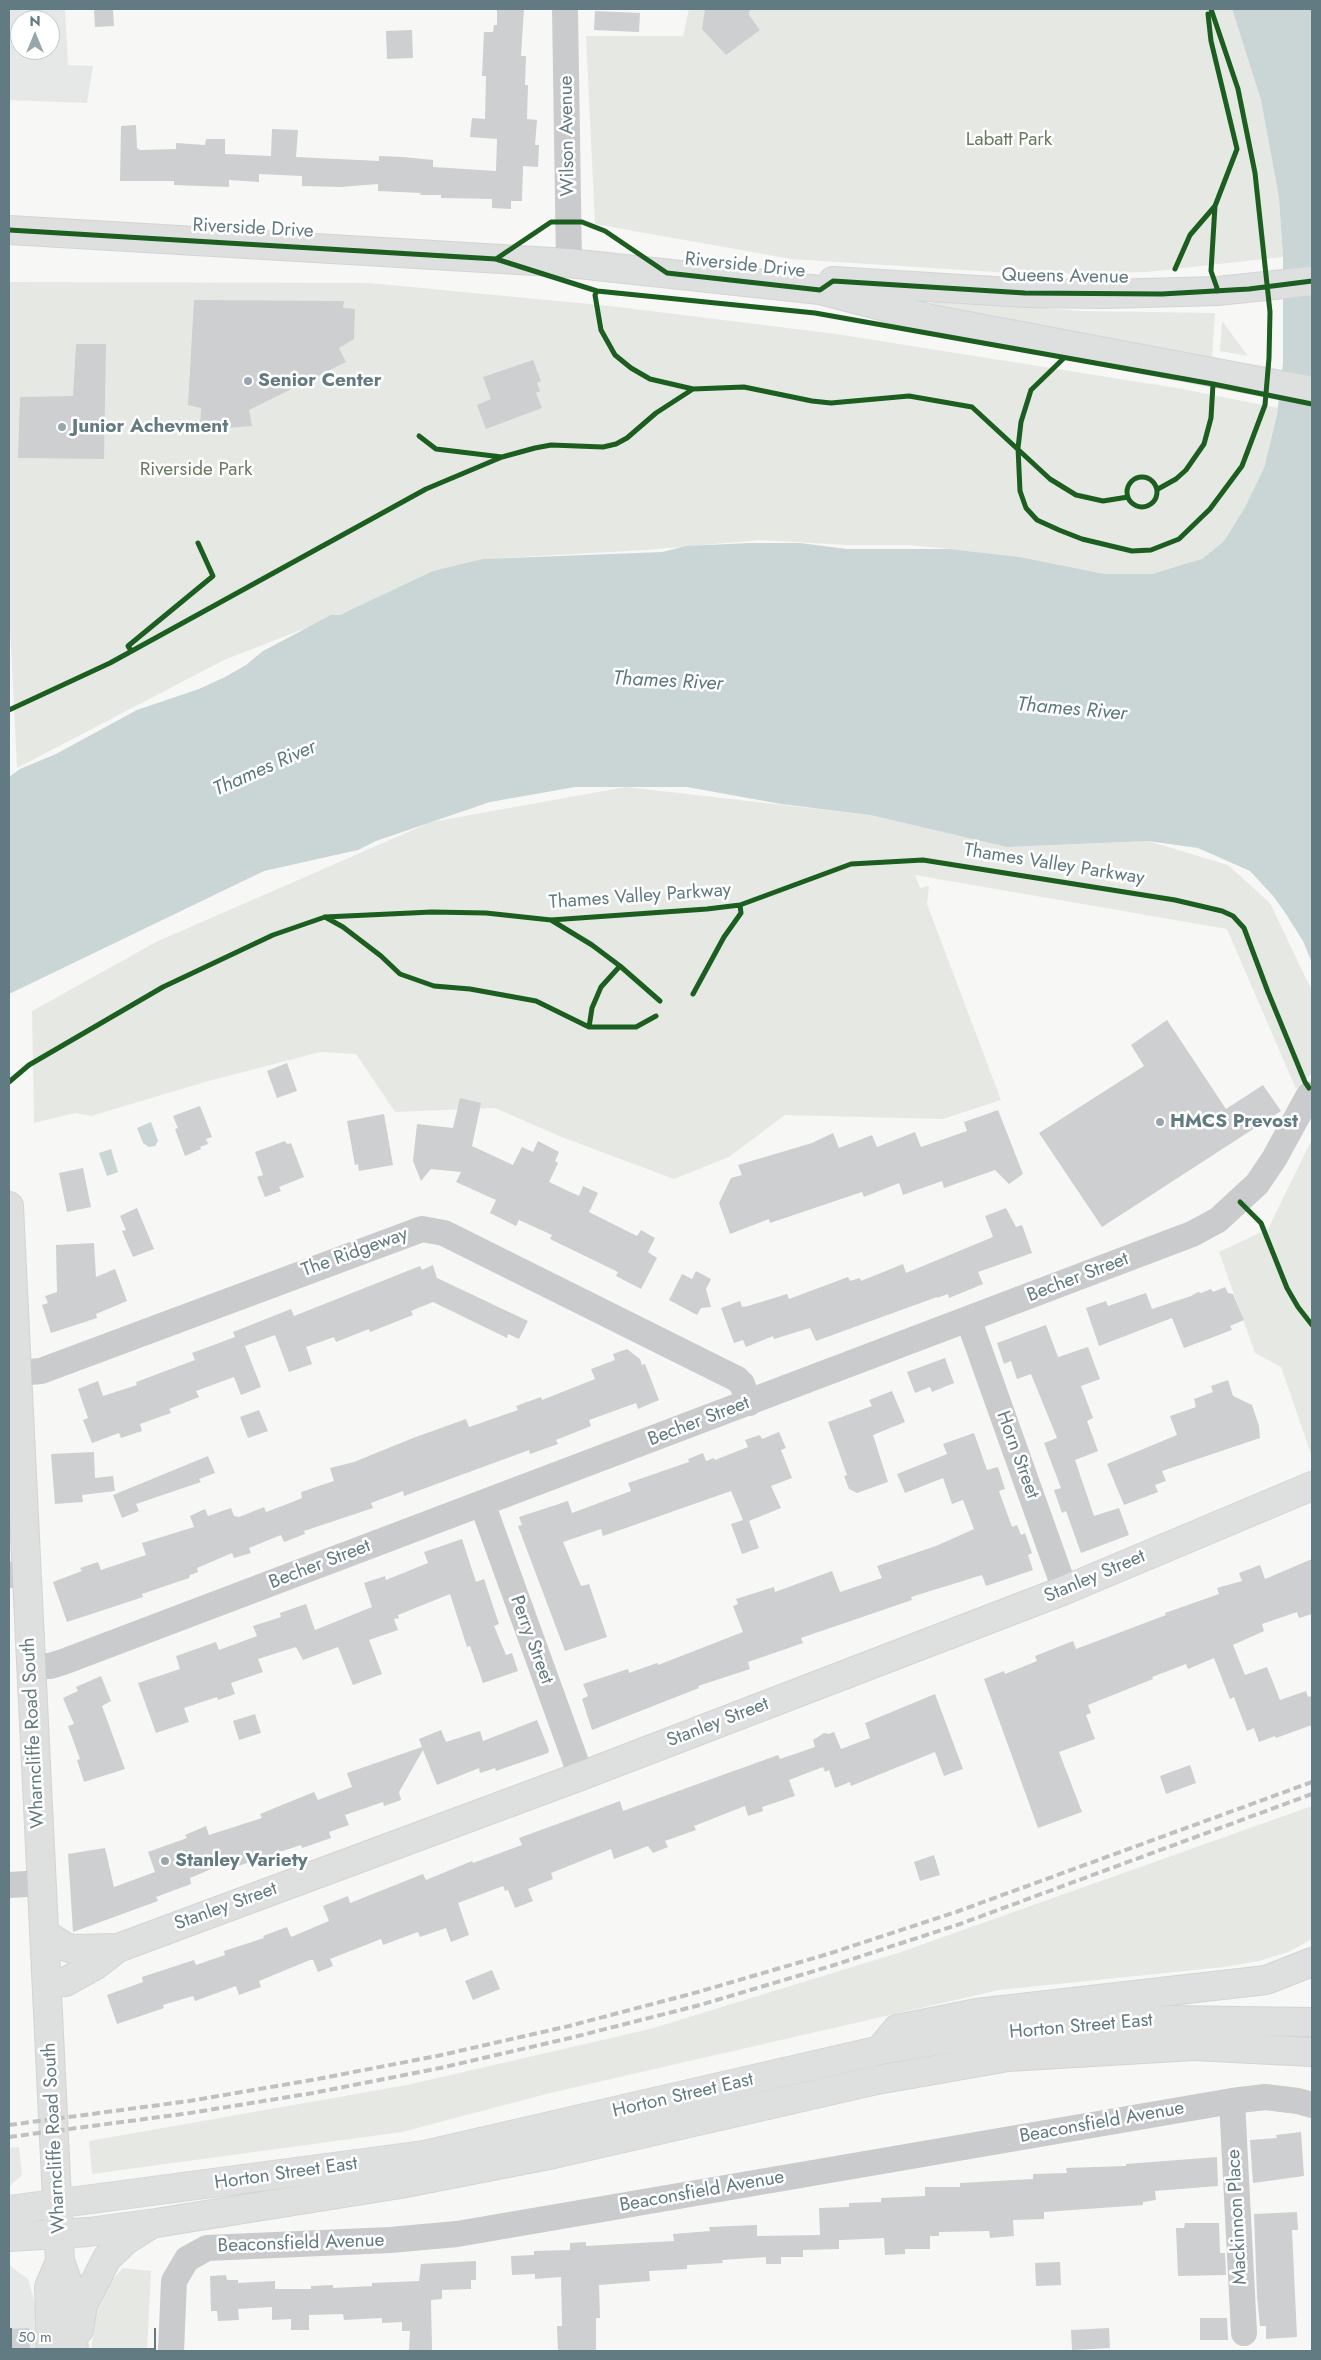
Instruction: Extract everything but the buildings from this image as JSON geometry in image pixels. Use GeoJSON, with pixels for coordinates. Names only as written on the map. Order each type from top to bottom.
{"type":"FeatureCollection","features":[{"type":"Feature","properties":{"kind":"main road","name":"Riverside Drive"},"geometry":{"type":"LineString","coordinates":[[9,230],[570,263],[820,290],[930,319],[1312,391]]}},
{"type":"Feature","properties":{"kind":"main road","name":"Queens Avenue"},"geometry":{"type":"LineString","coordinates":[[820,290],[833,281],[1079,294],[1162,294],[1249,289],[1312,281]]}},
{"type":"Feature","properties":{"kind":"main road","name":"Wharncliffe Road South"},"geometry":{"type":"LineString","coordinates":[[9,1206],[18,1373],[18,1574],[30,1666],[48,1982],[60,2261],[69,2286],[75,2351]]}},
{"type":"Feature","properties":{"kind":"main road","name":"Stanley Street"},"geometry":{"type":"LineString","coordinates":[[48,1982],[65,1982],[96,1965],[118,1948],[580,1776],[1065,1590],[1312,1486]]}},
{"type":"Feature","properties":{"kind":"main road","name":"Stanley Street"},"geometry":{"type":"LineString","coordinates":[[44,1934],[72,1949],[118,1948]]}},
{"type":"Feature","properties":{"kind":"main road"},"geometry":{"type":"LineString","coordinates":[[880,2050],[897,2029],[977,2013],[1266,1980],[1312,1962]]}},
{"type":"Feature","properties":{"kind":"main road","name":"Horton Street East"},"geometry":{"type":"LineString","coordinates":[[9,2210],[424,2155],[880,2050],[955,2038],[1073,2025],[1169,2020],[1312,2022]]}},
{"type":"Feature","properties":{"kind":"main road","name":"Horton Street East"},"geometry":{"type":"LineString","coordinates":[[9,2236],[59,2234],[156,2223],[409,2182],[554,2154],[877,2080],[1008,2057],[1194,2046],[1312,2052]]}},
{"type":"Feature","properties":{"kind":"main road"},"geometry":{"type":"LineString","coordinates":[[75,2351],[83,2305],[108,2258],[126,2240],[140,2230],[156,2223]]}},
{"type":"Feature","properties":{"kind":"main road","name":"Wharncliffe Road South"},"geometry":{"type":"LineString","coordinates":[[51,2351],[49,2287],[60,2261]]}},
{"type":"Feature","properties":{"kind":"street","name":"Wilson Avenue"},"geometry":{"type":"LineString","coordinates":[[565,9],[570,263]]}},
{"type":"Feature","properties":{"kind":"street","name":"Becher Street"},"geometry":{"type":"LineString","coordinates":[[30,1666],[50,1666],[63,1662],[1192,1234],[1218,1220],[1257,1184],[1278,1152],[1309,1095]]}},
{"type":"Feature","properties":{"kind":"street","name":"The Ridgeway"},"geometry":{"type":"LineString","coordinates":[[18,1373],[41,1371],[422,1229],[444,1233],[736,1379],[742,1384],[749,1403]]}},
{"type":"Feature","properties":{"kind":"street","name":"Horn Street"},"geometry":{"type":"LineString","coordinates":[[969,1320],[1065,1590]]}},
{"type":"Feature","properties":{"kind":"street","name":"Perry Street"},"geometry":{"type":"LineString","coordinates":[[482,1503],[580,1776]]}},
{"type":"Feature","properties":{"kind":"street"},"geometry":{"type":"LineString","coordinates":[[9,1884],[43,1883]]}},
{"type":"Feature","properties":{"kind":"street","name":"Beaconsfield Avenue"},"geometry":{"type":"LineString","coordinates":[[171,2351],[174,2281],[187,2259],[206,2248],[390,2240],[456,2234],[1232,2101],[1265,2097],[1298,2101],[1312,2105]]}},
{"type":"Feature","properties":{"kind":"street","name":"Mackinnon Place"},"geometry":{"type":"LineString","coordinates":[[1232,2101],[1244,2333]]}},
{"type":"Feature","properties":{"kind":"shaded area"},"geometry":{"type":"Polygon","coordinates":[[[9,9],[65,9],[68,65],[93,66],[87,103],[9,100],[9,9]]]}},
{"type":"Feature","properties":{"kind":"shaded area"},"geometry":{"type":"Polygon","coordinates":[[[9,2265],[28,2279],[40,2320],[40,2351],[9,2351],[9,2265]]]}},
{"type":"Feature","properties":{"kind":"green space","name":"Labatt Park"},"geometry":{"type":"Polygon","coordinates":[[[689,9],[1232,9],[1261,100],[1279,198],[1283,257],[1147,272],[1026,274],[791,259],[595,224],[586,36],[683,36],[689,9]]]}},
{"type":"Feature","properties":{"kind":"green space","name":"Riverside Park"},"geometry":{"type":"Polygon","coordinates":[[[9,282],[369,283],[610,306],[836,334],[1177,388],[1278,408],[1264,468],[1245,507],[1223,542],[1202,559],[1170,570],[1152,574],[1105,574],[1020,557],[950,549],[909,545],[848,545],[760,540],[647,550],[483,559],[224,660],[17,768],[9,605],[9,282]]]}},
{"type":"Feature","properties":{"kind":"green space"},"geometry":{"type":"Polygon","coordinates":[[[934,299],[1083,311],[1215,313],[1212,357],[933,305],[931,303],[934,299]]]}},
{"type":"Feature","properties":{"kind":"green space"},"geometry":{"type":"Polygon","coordinates":[[[1222,321],[1248,356],[1220,351],[1222,321]]]}},
{"type":"Feature","properties":{"kind":"green space"},"geometry":{"type":"Polygon","coordinates":[[[626,787],[870,815],[1007,847],[1148,841],[1228,865],[1270,903],[1312,991],[1312,1073],[1296,1089],[1227,929],[915,875],[920,888],[929,886],[927,904],[1001,1100],[943,1119],[785,1115],[729,1157],[674,1179],[559,1136],[495,1108],[395,1112],[356,1054],[320,1052],[205,1082],[91,1116],[75,1113],[34,1123],[32,1011],[156,942],[431,822],[626,787]]]}},
{"type":"Feature","properties":{"kind":"green space"},"geometry":{"type":"Polygon","coordinates":[[[1312,1139],[1311,1454],[1281,1367],[1255,1353],[1219,1252],[1268,1229],[1312,1139]]]}},
{"type":"Feature","properties":{"kind":"green space"},"geometry":{"type":"Polygon","coordinates":[[[1312,1806],[1312,1939],[1288,1952],[1259,1961],[1224,1967],[999,1990],[550,2093],[402,2132],[92,2174],[89,2141],[407,2085],[650,2029],[901,1952],[1312,1806]]]}},
{"type":"Feature","properties":{"kind":"green space"},"geometry":{"type":"Polygon","coordinates":[[[19,2147],[22,2175],[9,2187],[9,2148],[19,2147]]]}},
{"type":"Feature","properties":{"kind":"green space"},"geometry":{"type":"Polygon","coordinates":[[[123,2268],[151,2271],[147,2351],[91,2351],[96,2314],[111,2281],[123,2268]]]}},
{"type":"Feature","properties":{"kind":"water","name":"Thames River"},"geometry":{"type":"Polygon","coordinates":[[[1232,9],[1312,9],[1312,963],[1303,941],[1286,914],[1274,897],[1250,871],[1198,848],[1148,841],[1007,847],[870,815],[781,804],[687,787],[575,787],[490,802],[376,841],[358,850],[264,871],[9,994],[9,777],[20,769],[56,754],[137,710],[199,689],[225,677],[246,665],[263,651],[331,615],[340,615],[433,571],[483,559],[662,552],[686,546],[750,543],[800,543],[847,549],[950,549],[1020,557],[1105,574],[1152,574],[1202,559],[1223,542],[1245,507],[1264,468],[1277,414],[1283,363],[1283,257],[1279,198],[1261,100],[1232,9]]]}},
{"type":"Feature","properties":{"kind":"water"},"geometry":{"type":"Polygon","coordinates":[[[151,1122],[158,1141],[155,1146],[149,1147],[143,1143],[137,1128],[151,1122]]]}},
{"type":"Feature","properties":{"kind":"water"},"geometry":{"type":"Polygon","coordinates":[[[111,1149],[118,1172],[107,1176],[99,1153],[111,1149]]]}},
{"type":"Feature","properties":{"kind":"railway"},"geometry":{"type":"LineString","coordinates":[[9,2125],[189,2101],[312,2080],[437,2056],[569,2026],[698,1992],[828,1954],[956,1912],[1312,1782]]}},
{"type":"Feature","properties":{"kind":"railway"},"geometry":{"type":"LineString","coordinates":[[9,2137],[190,2113],[313,2093],[440,2068],[700,2005],[831,1966],[960,1924],[1312,1794]]}},
{"type":"Feature","properties":{"kind":"cycle path"},"geometry":{"type":"LineString","coordinates":[[1064,358],[1031,390],[1021,422],[1018,448],[1020,491],[1026,508],[1037,520],[1059,530],[1082,539],[1132,551],[1151,550],[1179,539],[1210,509],[1242,466],[1265,405],[1269,358],[1270,312],[1255,173],[1238,89],[1211,9]]}},
{"type":"Feature","properties":{"kind":"cycle path"},"geometry":{"type":"LineString","coordinates":[[1175,269],[1190,235],[1215,206],[1237,149],[1211,41],[1208,14]]}},
{"type":"Feature","properties":{"kind":"cycle path"},"geometry":{"type":"LineString","coordinates":[[1215,206],[1211,271],[1218,291]]}},
{"type":"Feature","properties":{"kind":"cycle path"},"geometry":{"type":"LineString","coordinates":[[496,259],[551,222],[582,222],[605,231],[667,273],[820,290],[833,281],[1025,293],[1162,294],[1249,289],[1312,281]]}},
{"type":"Feature","properties":{"kind":"cycle path"},"geometry":{"type":"LineString","coordinates":[[9,230],[496,259],[597,291],[815,313],[1213,384],[1312,404]]}},
{"type":"Feature","properties":{"kind":"cycle path"},"geometry":{"type":"LineString","coordinates":[[597,291],[595,295],[601,330],[615,355],[631,368],[650,379],[693,389]]}},
{"type":"Feature","properties":{"kind":"cycle path"},"geometry":{"type":"LineString","coordinates":[[1158,489],[1176,479],[1186,470],[1204,444],[1211,418],[1213,384]]}},
{"type":"Feature","properties":{"kind":"cycle path"},"geometry":{"type":"LineString","coordinates":[[9,710],[110,663],[426,489],[502,457],[535,448],[551,445],[603,447],[616,444],[627,438],[656,413],[693,389],[744,387],[831,403],[909,396],[972,407],[1050,479],[1076,495],[1103,501],[1128,497]]}},
{"type":"Feature","properties":{"kind":"cycle path"},"geometry":{"type":"LineString","coordinates":[[419,436],[436,449],[502,457]]}},
{"type":"Feature","properties":{"kind":"cycle path"},"geometry":{"type":"LineString","coordinates":[[1142,477],[1153,481],[1157,492],[1153,503],[1142,507],[1131,503],[1127,492],[1131,481],[1142,477]]}},
{"type":"Feature","properties":{"kind":"cycle path"},"geometry":{"type":"LineString","coordinates":[[130,649],[128,646],[213,576],[198,543]]}},
{"type":"Feature","properties":{"kind":"cycle path","name":"Thames Valley Parkway"},"geometry":{"type":"LineString","coordinates":[[9,1082],[29,1065],[163,987],[273,935],[325,917],[432,912],[486,913],[551,920],[707,909],[740,905],[851,864],[923,860],[1175,900],[1222,911],[1233,916],[1244,928],[1268,992],[1309,1088]]}},
{"type":"Feature","properties":{"kind":"cycle path","name":"Thames Valley Parkway"},"geometry":{"type":"LineString","coordinates":[[693,994],[724,937],[741,913],[740,905]]}},
{"type":"Feature","properties":{"kind":"cycle path"},"geometry":{"type":"LineString","coordinates":[[325,917],[343,927],[381,956],[400,974],[434,986],[470,989],[536,1001],[589,1027],[636,1027],[656,1016]]}},
{"type":"Feature","properties":{"kind":"cycle path","name":"Thames Valley Parkway"},"geometry":{"type":"LineString","coordinates":[[551,920],[592,945],[620,966],[660,1001]]}},
{"type":"Feature","properties":{"kind":"cycle path"},"geometry":{"type":"LineString","coordinates":[[589,1027],[592,1008],[601,987],[620,966]]}},
{"type":"Feature","properties":{"kind":"cycle path"},"geometry":{"type":"LineString","coordinates":[[1240,1202],[1261,1223],[1287,1288],[1298,1307],[1312,1325]]}},
{"type":"Feature","properties":{"kind":"place","name":"Senior Center"},"geometry":{"type":"Point","coordinates":[248,381]}},
{"type":"Feature","properties":{"kind":"place","name":"Junior Achevment"},"geometry":{"type":"Point","coordinates":[62,427]}},
{"type":"Feature","properties":{"kind":"place","name":"HMCS Prevost"},"geometry":{"type":"Point","coordinates":[1160,1122]}},
{"type":"Feature","properties":{"kind":"place","name":"Stanley Variety"},"geometry":{"type":"Point","coordinates":[165,1861]}}]}
